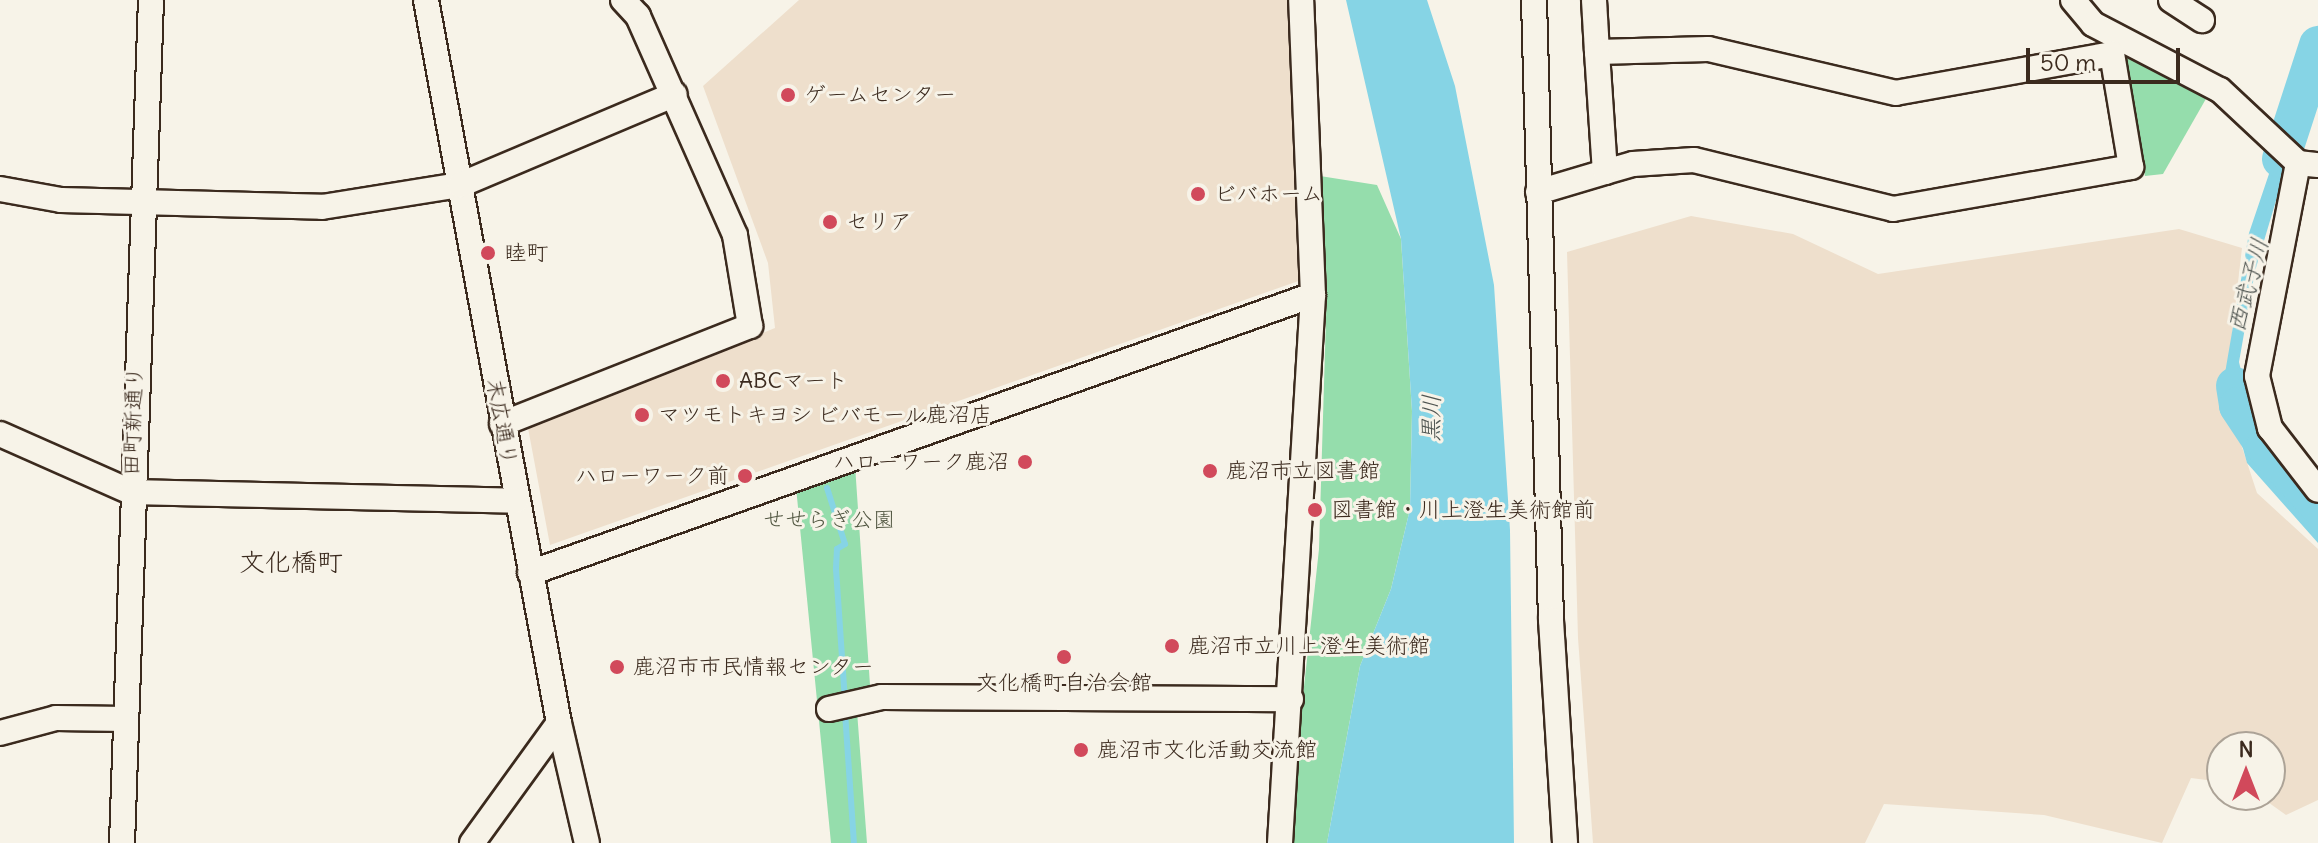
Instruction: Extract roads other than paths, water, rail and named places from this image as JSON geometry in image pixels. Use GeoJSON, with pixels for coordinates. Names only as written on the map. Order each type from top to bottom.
{"type":"FeatureCollection","features":[{"type":"Feature","properties":{"kind":"street","name":"田町新通り"},"geometry":{"type":"LineString","coordinates":[[122,843],[131,492],[151,0]]}},
{"type":"Feature","properties":{"kind":"street","name":"末広通り"},"geometry":{"type":"LineString","coordinates":[[426,0],[516,501],[559,723],[587,843]]}},
{"type":"Feature","properties":{"kind":"street"},"geometry":{"type":"LineString","coordinates":[[502,424],[750,326],[735,235],[675,94],[638,16],[624,0]]}},
{"type":"Feature","properties":{"kind":"street"},"geometry":{"type":"LineString","coordinates":[[1280,843],[1313,295],[1301,0]]}},
{"type":"Feature","properties":{"kind":"street"},"geometry":{"type":"LineString","coordinates":[[1534,0],[1538,192],[1565,843]]}},
{"type":"Feature","properties":{"kind":"street"},"geometry":{"type":"LineString","coordinates":[[1594,0],[1605,172]]}},
{"type":"Feature","properties":{"kind":"street"},"geometry":{"type":"LineString","coordinates":[[2073,0],[2093,24],[2220,90],[2308,164],[2257,376],[2270,428],[2318,490]]}},
{"type":"Feature","properties":{"kind":"street"},"geometry":{"type":"LineString","coordinates":[[2171,0],[2202,20]]}},
{"type":"Feature","properties":{"kind":"street"},"geometry":{"type":"LineString","coordinates":[[1538,192],[1605,172],[1694,160],[1893,209],[2131,167],[2112,54],[1896,93],[1708,49],[1597,52]]}},
{"type":"Feature","properties":{"kind":"street"},"geometry":{"type":"LineString","coordinates":[[0,189],[141,202],[322,207],[460,185],[675,94]]}},
{"type":"Feature","properties":{"kind":"street"},"geometry":{"type":"LineString","coordinates":[[530,573],[1313,295]]}},
{"type":"Feature","properties":{"kind":"street"},"geometry":{"type":"LineString","coordinates":[[0,434],[131,492],[516,501]]}},
{"type":"Feature","properties":{"kind":"street"},"geometry":{"type":"LineString","coordinates":[[829,709],[882,697],[1291,699]]}},
{"type":"Feature","properties":{"kind":"street"},"geometry":{"type":"LineString","coordinates":[[0,733],[56,718],[126,719]]}},
{"type":"Feature","properties":{"kind":"street"},"geometry":{"type":"LineString","coordinates":[[472,843],[559,723]]}},
{"type":"Feature","properties":{"kind":"water","name":"黒川"},"geometry":{"type":"Polygon","coordinates":[[[1346,0],[1427,0],[1455,86],[1494,285],[1510,530],[1514,843],[1327,843],[1360,666],[1391,589],[1410,509],[1412,411],[1401,239],[1346,0]]]}},
{"type":"Feature","properties":{"kind":"water"},"geometry":{"type":"Polygon","coordinates":[[[2318,29],[2318,60],[2255,271],[2239,362],[2261,454],[2318,516],[2318,543],[2247,463],[2224,379],[2249,233],[2318,29]]]}},
{"type":"Feature","properties":{"kind":"waterway","name":"西武子川"},"geometry":{"type":"LineString","coordinates":[[2281,159],[2318,45]]}},
{"type":"Feature","properties":{"kind":"waterway"},"geometry":{"type":"LineString","coordinates":[[2235,386],[2238,406],[2265,447],[2318,505]]}},
{"type":"Feature","properties":{"kind":"waterway"},"geometry":{"type":"LineString","coordinates":[[827,488],[845,544],[837,549],[836,569],[845,701]]}},
{"type":"Feature","properties":{"kind":"waterway"},"geometry":{"type":"LineString","coordinates":[[845,712],[854,843]]}},
{"type":"Feature","properties":{"kind":"place","name":"ゲームセンター"},"geometry":{"type":"Point","coordinates":[788,95]}},
{"type":"Feature","properties":{"kind":"place","name":"ビバホーム"},"geometry":{"type":"Point","coordinates":[1198,194]}},
{"type":"Feature","properties":{"kind":"place","name":"セリア"},"geometry":{"type":"Point","coordinates":[830,222]}},
{"type":"Feature","properties":{"kind":"place","name":"睦町"},"geometry":{"type":"Point","coordinates":[488,253]}},
{"type":"Feature","properties":{"kind":"place","name":"ABCマート"},"geometry":{"type":"Point","coordinates":[723,381]}},
{"type":"Feature","properties":{"kind":"place","name":"マツモトキヨシ ビバモール鹿沼店"},"geometry":{"type":"Point","coordinates":[642,415]}},
{"type":"Feature","properties":{"kind":"place","name":"ハローワーク鹿沼"},"geometry":{"type":"Point","coordinates":[1025,462]}},
{"type":"Feature","properties":{"kind":"place","name":"鹿沼市立図書館"},"geometry":{"type":"Point","coordinates":[1210,471]}},
{"type":"Feature","properties":{"kind":"place","name":"ハローワーク前"},"geometry":{"type":"Point","coordinates":[745,476]}},
{"type":"Feature","properties":{"kind":"place","name":"図書館・川上澄生美術館前"},"geometry":{"type":"Point","coordinates":[1315,510]}},
{"type":"Feature","properties":{"kind":"place","name":"鹿沼市立川上澄生美術館"},"geometry":{"type":"Point","coordinates":[1172,646]}},
{"type":"Feature","properties":{"kind":"place","name":"文化橋町自治会館"},"geometry":{"type":"Point","coordinates":[1064,657]}},
{"type":"Feature","properties":{"kind":"place","name":"鹿沼市市民情報センター"},"geometry":{"type":"Point","coordinates":[617,667]}},
{"type":"Feature","properties":{"kind":"place","name":"鹿沼市文化活動交流館"},"geometry":{"type":"Point","coordinates":[1081,750]}},
{"type":"Feature","properties":{"kind":"district","name":"文化橋町"},"geometry":{"type":"Point","coordinates":[291,562]}},
{"type":"Feature","properties":{"kind":"park label","name":"せせらぎ公園"},"geometry":{"type":"Point","coordinates":[829,520]}}]}
